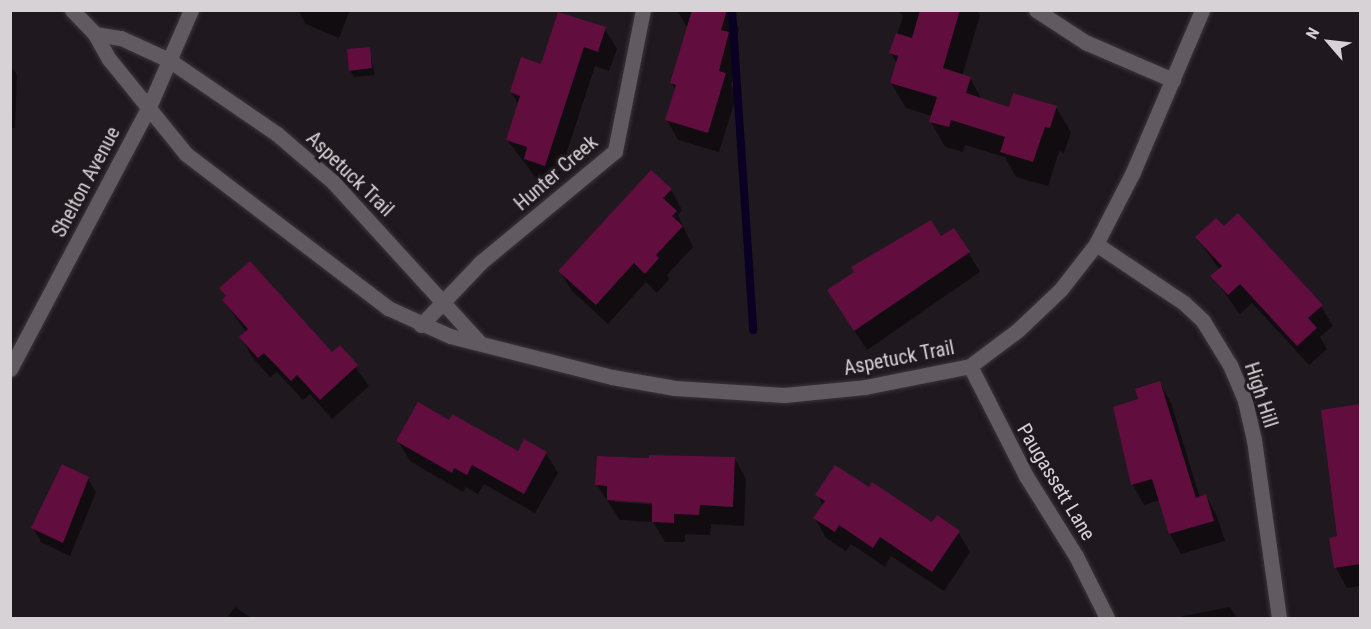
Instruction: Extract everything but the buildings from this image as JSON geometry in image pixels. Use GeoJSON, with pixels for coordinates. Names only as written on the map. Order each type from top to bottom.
{"type":"FeatureCollection","features":[{"type":"Feature","properties":{"kind":"street","name":"Aspetuck Trail"},"geometry":{"type":"LineString","coordinates":[[72,10],[95,34],[109,59],[186,154],[388,308],[421,325],[480,343],[612,377],[675,388],[784,395],[865,387],[970,366],[1018,330],[1061,289],[1096,244],[1173,80],[1202,10]]}},
{"type":"Feature","properties":{"kind":"street","name":"Shelton Avenue"},"geometry":{"type":"LineString","coordinates":[[10,369],[149,107],[191,10]]}},
{"type":"Feature","properties":{"kind":"street","name":"Hunter Creek"},"geometry":{"type":"LineString","coordinates":[[421,325],[442,299],[615,151],[643,10]]}},
{"type":"Feature","properties":{"kind":"street"},"geometry":{"type":"LineString","coordinates":[[1036,10],[1077,38],[1173,80]]}},
{"type":"Feature","properties":{"kind":"street","name":"Aspetuck Trail"},"geometry":{"type":"LineString","coordinates":[[95,34],[121,38],[169,60],[267,127],[315,165],[442,299],[480,343]]}},
{"type":"Feature","properties":{"kind":"street","name":"High Hill"},"geometry":{"type":"LineString","coordinates":[[1096,244],[1184,303],[1214,336],[1230,365],[1245,401],[1254,440],[1279,618]]}},
{"type":"Feature","properties":{"kind":"street","name":"Paugassett Lane"},"geometry":{"type":"LineString","coordinates":[[970,366],[1020,466],[1076,556],[1107,618]]}},
{"type":"Feature","properties":{"kind":"waterway"},"geometry":{"type":"LineString","coordinates":[[732,10],[753,330]]}}]}
